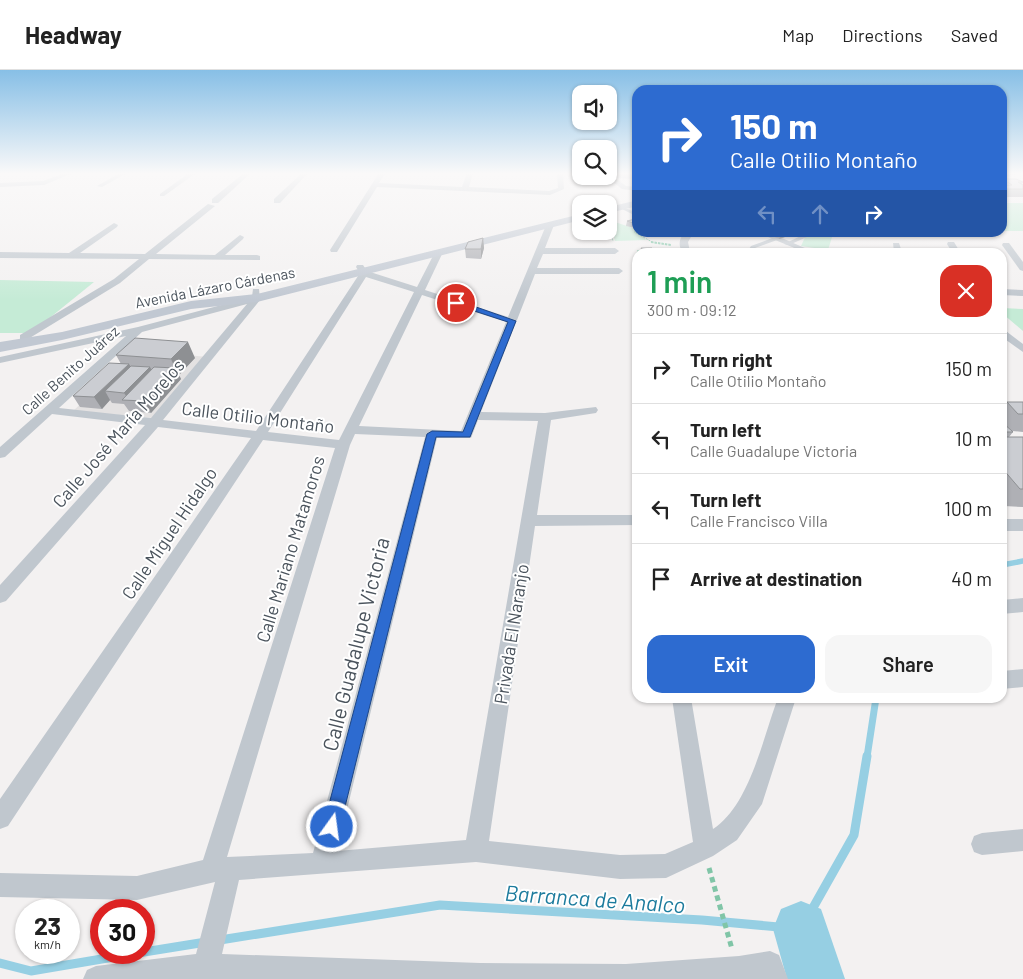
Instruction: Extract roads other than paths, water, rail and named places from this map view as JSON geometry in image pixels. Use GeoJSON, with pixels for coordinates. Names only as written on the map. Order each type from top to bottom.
{"type":"FeatureCollection","features":[{"type":"Feature","properties":{"kind":"main road","name":"Avenida Lázaro Cárdenas"},"geometry":{"type":"LineString","coordinates":[[362,270],[561,215]]}},
{"type":"Feature","properties":{"kind":"main road","name":"Avenida Lázaro Cárdenas"},"geometry":{"type":"LineString","coordinates":[[1,357],[62,336],[191,305],[257,295],[572,219]]}},
{"type":"Feature","properties":{"kind":"main road","name":"Avenida Lázaro Cárdenas"},"geometry":{"type":"LineString","coordinates":[[0,341],[189,300],[257,295]]}},
{"type":"Feature","properties":{"kind":"street"},"geometry":{"type":"LineString","coordinates":[[24,337],[117,281],[198,215]]}},
{"type":"Feature","properties":{"kind":"street"},"geometry":{"type":"LineString","coordinates":[[334,250],[355,215]]}},
{"type":"Feature","properties":{"kind":"street"},"geometry":{"type":"LineString","coordinates":[[550,225],[474,416],[545,417],[592,410]]}},
{"type":"Feature","properties":{"kind":"street"},"geometry":{"type":"LineString","coordinates":[[71,256],[114,226]]}},
{"type":"Feature","properties":{"kind":"street"},"geometry":{"type":"LineString","coordinates":[[217,258],[240,237]]}},
{"type":"Feature","properties":{"kind":"street"},"geometry":{"type":"LineString","coordinates":[[771,237],[798,248]]}},
{"type":"Feature","properties":{"kind":"street"},"geometry":{"type":"LineString","coordinates":[[787,244],[803,237]]}},
{"type":"Feature","properties":{"kind":"street"},"geometry":{"type":"LineString","coordinates":[[752,248],[775,239]]}},
{"type":"Feature","properties":{"kind":"street"},"geometry":{"type":"LineString","coordinates":[[951,244],[954,248]]}},
{"type":"Feature","properties":{"kind":"street"},"geometry":{"type":"LineString","coordinates":[[1006,245],[1023,268]]}},
{"type":"Feature","properties":{"kind":"street"},"geometry":{"type":"LineString","coordinates":[[540,251],[615,251]]}},
{"type":"Feature","properties":{"kind":"street","name":"Calle Mariano Matamoros"},"geometry":{"type":"LineString","coordinates":[[207,962],[224,895],[221,869],[343,445],[439,252]]}},
{"type":"Feature","properties":{"kind":"street"},"geometry":{"type":"LineString","coordinates":[[0,256],[257,258]]}},
{"type":"Feature","properties":{"kind":"street"},"geometry":{"type":"LineString","coordinates":[[362,270],[419,291],[512,321]]}},
{"type":"Feature","properties":{"kind":"street","name":"Calle Miguel Hidalgo"},"geometry":{"type":"LineString","coordinates":[[0,818],[259,436],[362,270]]}},
{"type":"Feature","properties":{"kind":"street"},"geometry":{"type":"LineString","coordinates":[[532,271],[619,271]]}},
{"type":"Feature","properties":{"kind":"street"},"geometry":{"type":"LineString","coordinates":[[1007,292],[1023,293]]}},
{"type":"Feature","properties":{"kind":"street"},"geometry":{"type":"LineString","coordinates":[[1,357],[139,330],[257,295]]}},
{"type":"Feature","properties":{"kind":"street","name":"Calle José María Morelos"},"geometry":{"type":"LineString","coordinates":[[0,596],[154,422],[257,295]]}},
{"type":"Feature","properties":{"kind":"street","name":"Calle Benito Juárez"},"geometry":{"type":"LineString","coordinates":[[0,454],[139,330]]}},
{"type":"Feature","properties":{"kind":"street"},"geometry":{"type":"LineString","coordinates":[[1007,335],[1023,349]]}},
{"type":"Feature","properties":{"kind":"street","name":"Calle Otilio Montaño"},"geometry":{"type":"LineString","coordinates":[[49,410],[343,445]]}},
{"type":"Feature","properties":{"kind":"street","name":"Calle Otilio Montaño"},"geometry":{"type":"LineString","coordinates":[[350,430],[466,435],[474,416]]}},
{"type":"Feature","properties":{"kind":"street","name":"Privada El Naranjo"},"geometry":{"type":"LineString","coordinates":[[476,851],[545,417]]}},
{"type":"Feature","properties":{"kind":"street","name":"Calle Guadalupe Victoria"},"geometry":{"type":"LineString","coordinates":[[322,864],[432,434]]}},
{"type":"Feature","properties":{"kind":"street"},"geometry":{"type":"LineString","coordinates":[[529,520],[632,521]]}},
{"type":"Feature","properties":{"kind":"street"},"geometry":{"type":"LineString","coordinates":[[1007,525],[1023,526]]}},
{"type":"Feature","properties":{"kind":"street"},"geometry":{"type":"LineString","coordinates":[[1007,607],[1023,605]]}},
{"type":"Feature","properties":{"kind":"street"},"geometry":{"type":"LineString","coordinates":[[1007,680],[1023,678]]}},
{"type":"Feature","properties":{"kind":"street"},"geometry":{"type":"LineString","coordinates":[[682,703],[705,848]]}},
{"type":"Feature","properties":{"kind":"street"},"geometry":{"type":"LineString","coordinates":[[0,885],[136,888],[221,869],[322,864],[476,851],[620,867],[666,866],[705,848],[729,832],[754,796],[785,703]]}},
{"type":"Feature","properties":{"kind":"street"},"geometry":{"type":"LineString","coordinates":[[982,844],[1023,840]]}},
{"type":"Feature","properties":{"kind":"street"},"geometry":{"type":"LineString","coordinates":[[96,979],[207,962],[480,976],[626,977],[739,969],[770,964],[775,979]]}},
{"type":"Feature","properties":{"kind":"waterway","name":"Barranca de Analco"},"geometry":{"type":"LineString","coordinates":[[1007,564],[1023,561]]}},
{"type":"Feature","properties":{"kind":"waterway","name":"Barranca de Analco"},"geometry":{"type":"LineString","coordinates":[[867,757],[875,703]]}},
{"type":"Feature","properties":{"kind":"waterway","name":"Barranca de Analco"},"geometry":{"type":"LineString","coordinates":[[220,940],[440,905],[702,920],[801,929],[854,835],[867,756]]}},
{"type":"Feature","properties":{"kind":"waterway"},"geometry":{"type":"LineString","coordinates":[[801,929],[816,979]]}},
{"type":"Feature","properties":{"kind":"waterway","name":"Barranca de Analco"},"geometry":{"type":"LineString","coordinates":[[155,950],[206,942]]}},
{"type":"Feature","properties":{"kind":"waterway","name":"Barranca de Analco"},"geometry":{"type":"LineString","coordinates":[[0,963],[31,971],[90,961]]}}]}
